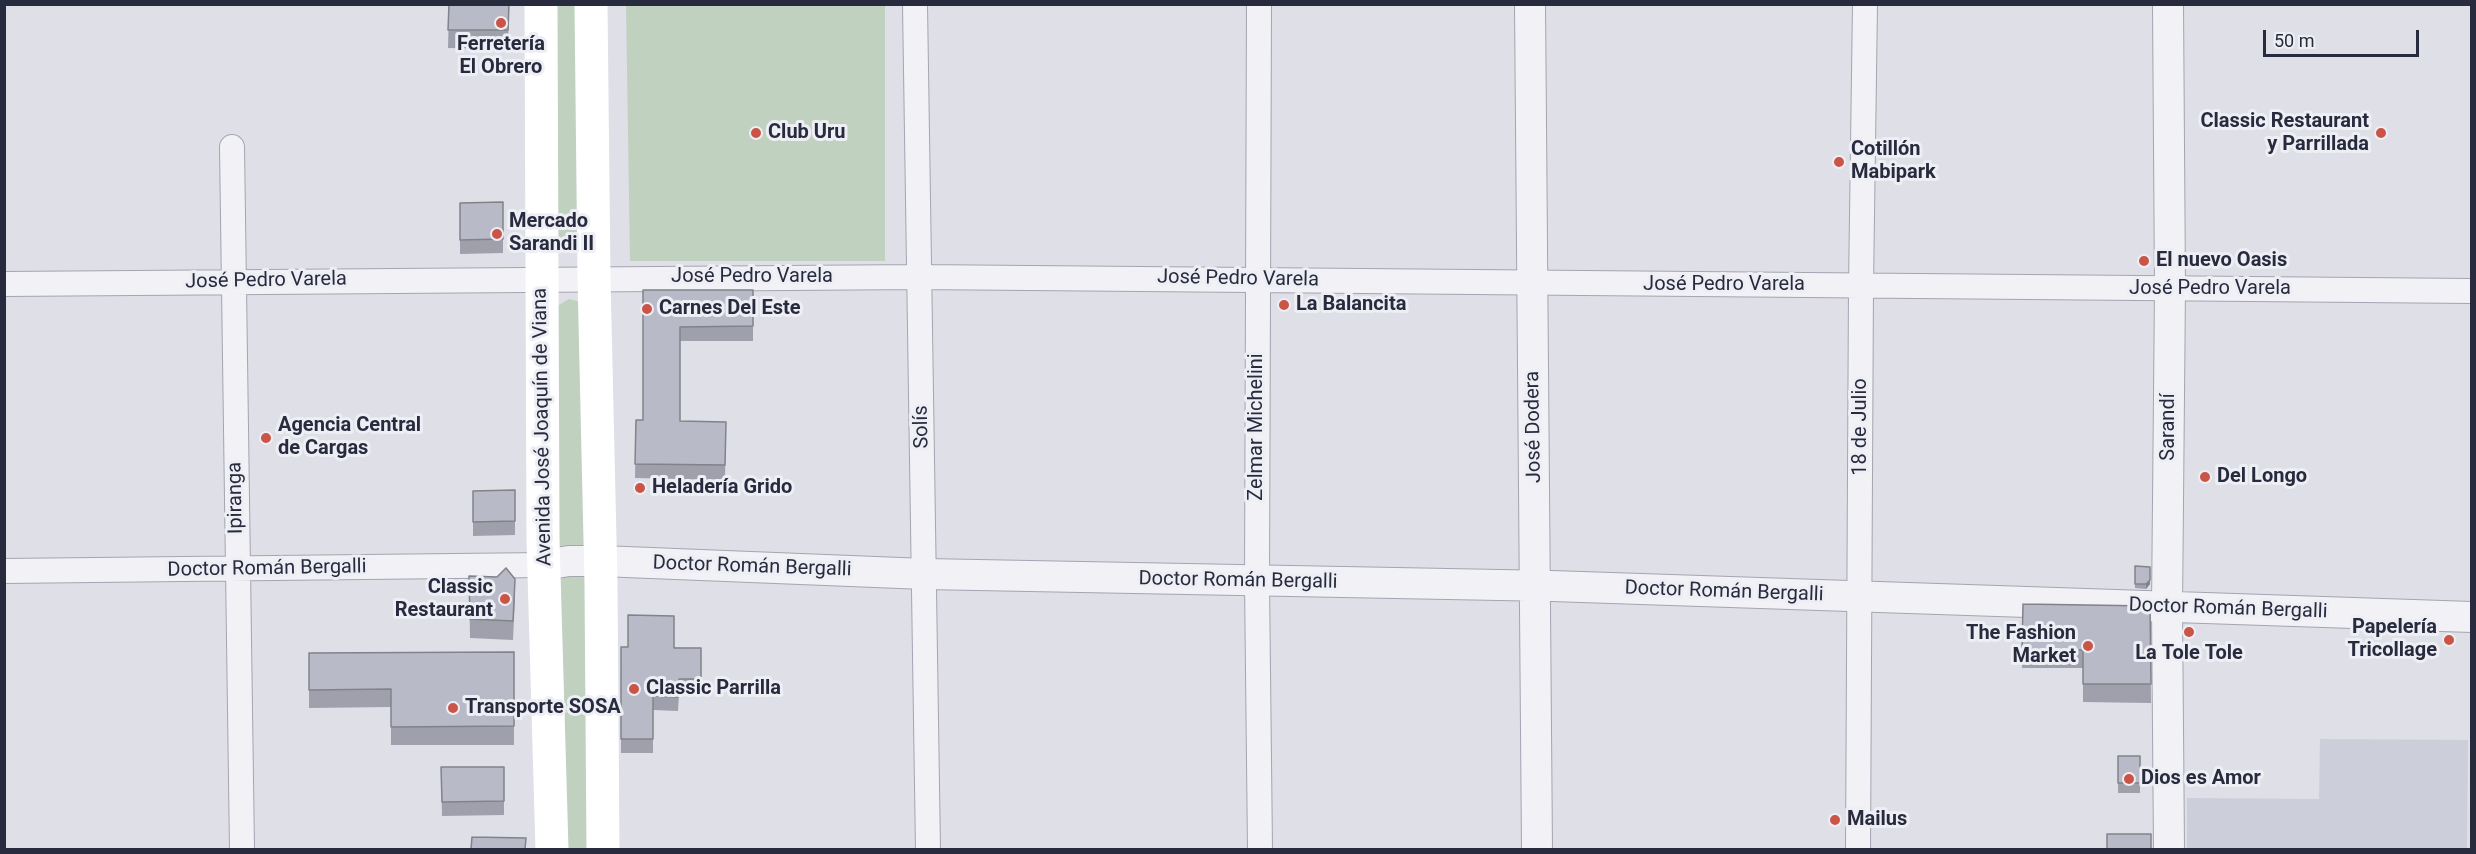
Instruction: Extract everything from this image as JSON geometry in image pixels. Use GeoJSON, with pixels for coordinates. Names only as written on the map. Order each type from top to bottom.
{"type":"FeatureCollection","features":[{"type":"Feature","properties":{"kind":"main road","name":"Avenida José Joaquín de Viana"},"geometry":{"type":"LineString","coordinates":[[541,4],[544,565],[552,849]]}},
{"type":"Feature","properties":{"kind":"main road"},"geometry":{"type":"LineString","coordinates":[[591,4],[594,278],[601,561],[603,849]]}},
{"type":"Feature","properties":{"kind":"street","name":"Solís"},"geometry":{"type":"LineString","coordinates":[[915,4],[928,849]]}},
{"type":"Feature","properties":{"kind":"street","name":"Zelmar Michelini"},"geometry":{"type":"LineString","coordinates":[[1259,4],[1257,582],[1260,849]]}},
{"type":"Feature","properties":{"kind":"street","name":"José Dodera"},"geometry":{"type":"LineString","coordinates":[[1530,4],[1537,849]]}},
{"type":"Feature","properties":{"kind":"street","name":"18 de Julio"},"geometry":{"type":"LineString","coordinates":[[1858,849],[1865,4]]}},
{"type":"Feature","properties":{"kind":"street","name":"Sarandí"},"geometry":{"type":"LineString","coordinates":[[2168,4],[2169,849]]}},
{"type":"Feature","properties":{"kind":"street","name":"Ipiranga"},"geometry":{"type":"LineString","coordinates":[[232,147],[242,849]]}},
{"type":"Feature","properties":{"kind":"street","name":"José Pedro Varela"},"geometry":{"type":"LineString","coordinates":[[4,284],[542,278],[918,277],[1258,278],[1532,283],[2472,291]]}},
{"type":"Feature","properties":{"kind":"street","name":"Doctor Román Bergalli"},"geometry":{"type":"LineString","coordinates":[[4,571],[544,565],[568,561],[601,561],[925,574],[1536,586],[2472,617]]}},
{"type":"Feature","properties":{"kind":"shaded area"},"geometry":{"type":"Polygon","coordinates":[[[2320,739],[2468,740],[2467,849],[2187,849],[2187,798],[2319,799],[2320,739]]]}},
{"type":"Feature","properties":{"kind":"green space"},"geometry":{"type":"Polygon","coordinates":[[[576,4],[580,241],[570,246],[562,245],[557,240],[554,5],[576,4]]]}},
{"type":"Feature","properties":{"kind":"green space","name":"Club Uru"},"geometry":{"type":"Polygon","coordinates":[[[626,5],[885,5],[885,261],[630,261],[626,5]]]}},
{"type":"Feature","properties":{"kind":"green space"},"geometry":{"type":"Polygon","coordinates":[[[569,299],[581,302],[590,551],[559,555],[557,306],[569,299]]]}},
{"type":"Feature","properties":{"kind":"green space"},"geometry":{"type":"Polygon","coordinates":[[[590,572],[594,849],[564,849],[559,579],[563,574],[590,572]]]}},
{"type":"Feature","properties":{"kind":"building"},"geometry":{"type":"Polygon","coordinates":[[[449,4],[509,4],[508,30],[448,30],[449,4]]]}},
{"type":"Feature","properties":{"kind":"building"},"geometry":{"type":"Polygon","coordinates":[[[503,202],[503,239],[460,240],[460,203],[503,202]]]}},
{"type":"Feature","properties":{"kind":"building"},"geometry":{"type":"Polygon","coordinates":[[[643,290],[753,290],[753,326],[680,327],[680,421],[726,422],[725,465],[635,464],[636,420],[643,420],[643,290]]]}},
{"type":"Feature","properties":{"kind":"building"},"geometry":{"type":"Polygon","coordinates":[[[515,490],[515,521],[473,522],[473,491],[515,490]]]}},
{"type":"Feature","properties":{"kind":"building"},"geometry":{"type":"Polygon","coordinates":[[[2135,566],[2150,567],[2150,580],[2146,584],[2135,584],[2135,566]]]}},
{"type":"Feature","properties":{"kind":"building"},"geometry":{"type":"Polygon","coordinates":[[[506,568],[515,579],[513,621],[470,619],[469,576],[497,577],[506,568]]]}},
{"type":"Feature","properties":{"kind":"building","name":"The Fashion Market"},"geometry":{"type":"Polygon","coordinates":[[[2023,604],[2150,606],[2151,684],[2083,684],[2083,650],[2022,650],[2023,604]]]}},
{"type":"Feature","properties":{"kind":"building"},"geometry":{"type":"Polygon","coordinates":[[[628,615],[674,616],[674,648],[701,648],[701,679],[679,679],[678,697],[653,696],[653,739],[621,739],[621,647],[628,647],[628,615]]]}},
{"type":"Feature","properties":{"kind":"building","name":"Transporte SOSA"},"geometry":{"type":"Polygon","coordinates":[[[514,652],[514,726],[391,727],[391,689],[309,690],[309,653],[514,652]]]}},
{"type":"Feature","properties":{"kind":"building","name":"Dios es Amor"},"geometry":{"type":"Polygon","coordinates":[[[2118,756],[2140,756],[2140,783],[2118,783],[2118,756]]]}},
{"type":"Feature","properties":{"kind":"building"},"geometry":{"type":"Polygon","coordinates":[[[441,767],[504,767],[504,801],[442,802],[441,767]]]}},
{"type":"Feature","properties":{"kind":"building"},"geometry":{"type":"Polygon","coordinates":[[[2107,834],[2151,834],[2151,849],[2107,849],[2107,834]]]}},
{"type":"Feature","properties":{"kind":"building"},"geometry":{"type":"Polygon","coordinates":[[[472,837],[526,838],[525,849],[471,849],[472,837]]]}},
{"type":"Feature","properties":{"kind":"place","name":"Ferretería El Obrero"},"geometry":{"type":"Point","coordinates":[501,23]}},
{"type":"Feature","properties":{"kind":"place","name":"Club Uru"},"geometry":{"type":"Point","coordinates":[756,133]}},
{"type":"Feature","properties":{"kind":"place","name":"Classic Restaurant y Parrillada"},"geometry":{"type":"Point","coordinates":[2381,133]}},
{"type":"Feature","properties":{"kind":"place","name":"Cotillón Mabipark"},"geometry":{"type":"Point","coordinates":[1839,162]}},
{"type":"Feature","properties":{"kind":"place","name":"Mercado Sarandi II"},"geometry":{"type":"Point","coordinates":[497,234]}},
{"type":"Feature","properties":{"kind":"place","name":"El nuevo Oasis"},"geometry":{"type":"Point","coordinates":[2144,261]}},
{"type":"Feature","properties":{"kind":"place","name":"La Balancita"},"geometry":{"type":"Point","coordinates":[1284,305]}},
{"type":"Feature","properties":{"kind":"place","name":"Carnes Del Este"},"geometry":{"type":"Point","coordinates":[647,309]}},
{"type":"Feature","properties":{"kind":"place","name":"Agencia Central de Cargas"},"geometry":{"type":"Point","coordinates":[266,438]}},
{"type":"Feature","properties":{"kind":"place","name":"Del Longo"},"geometry":{"type":"Point","coordinates":[2205,477]}},
{"type":"Feature","properties":{"kind":"place","name":"Heladería Grido"},"geometry":{"type":"Point","coordinates":[640,488]}},
{"type":"Feature","properties":{"kind":"place","name":"Classic Restaurant"},"geometry":{"type":"Point","coordinates":[505,599]}},
{"type":"Feature","properties":{"kind":"place","name":"La Tole Tole"},"geometry":{"type":"Point","coordinates":[2189,632]}},
{"type":"Feature","properties":{"kind":"place","name":"Papelería Tricollage"},"geometry":{"type":"Point","coordinates":[2449,640]}},
{"type":"Feature","properties":{"kind":"place","name":"The Fashion Market"},"geometry":{"type":"Point","coordinates":[2088,646]}},
{"type":"Feature","properties":{"kind":"place","name":"Classic Parrilla"},"geometry":{"type":"Point","coordinates":[634,689]}},
{"type":"Feature","properties":{"kind":"place","name":"Transporte SOSA"},"geometry":{"type":"Point","coordinates":[453,708]}},
{"type":"Feature","properties":{"kind":"place","name":"Dios es Amor"},"geometry":{"type":"Point","coordinates":[2129,779]}},
{"type":"Feature","properties":{"kind":"place","name":"Mailus"},"geometry":{"type":"Point","coordinates":[1835,820]}}]}
